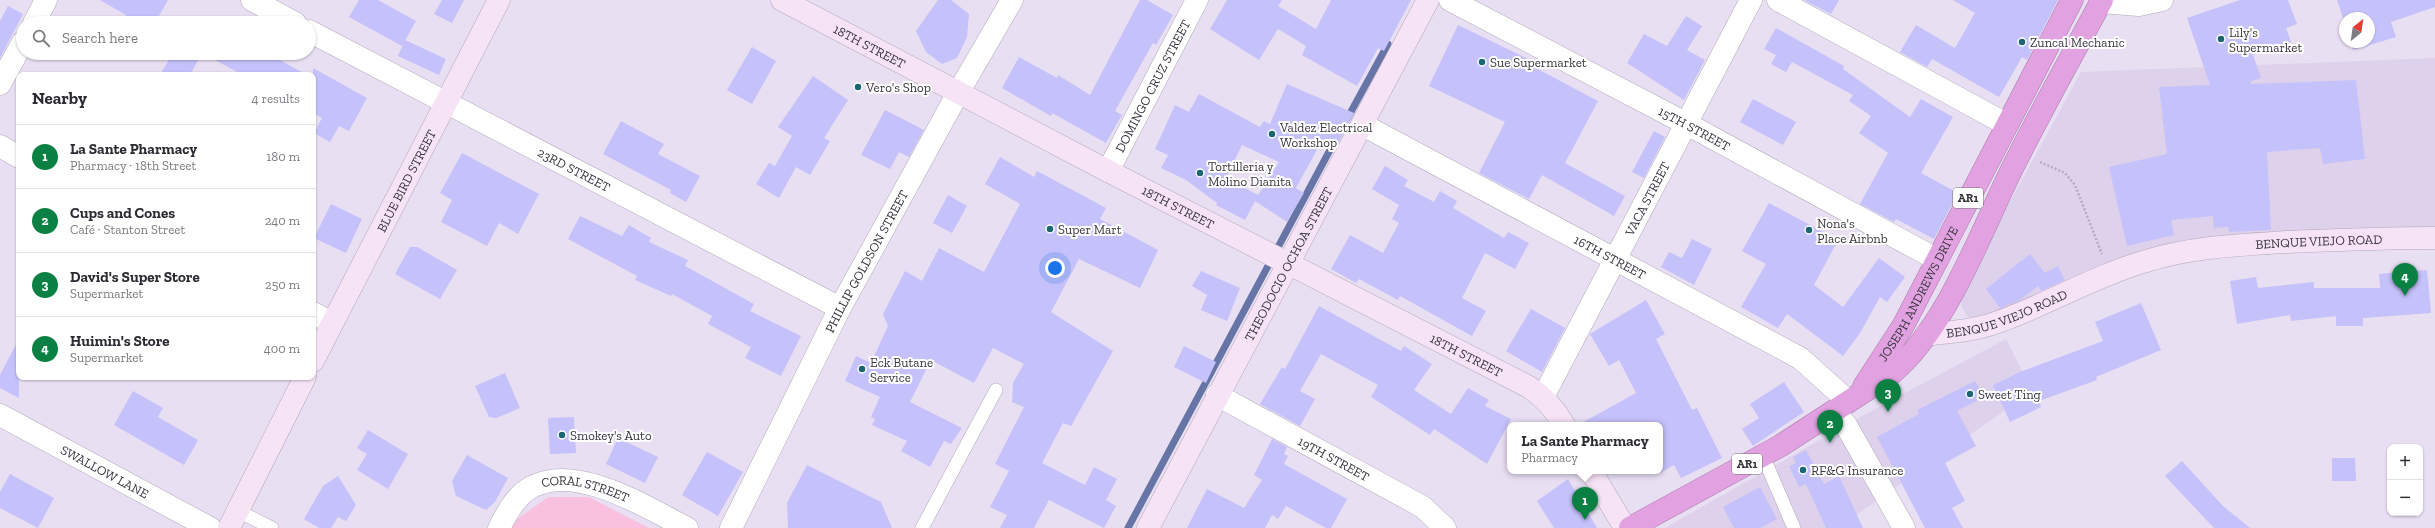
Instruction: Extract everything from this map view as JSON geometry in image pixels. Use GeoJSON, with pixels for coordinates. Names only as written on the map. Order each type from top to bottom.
{"type":"FeatureCollection","features":[{"type":"Feature","properties":{"kind":"highway","name":"JOSEPH ANDREWS DRIVE"},"geometry":{"type":"LineString","coordinates":[[1847,402],[1903,326],[1936,259],[2072,0]]}},
{"type":"Feature","properties":{"kind":"highway","name":"AR1"},"geometry":{"type":"LineString","coordinates":[[1926,335],[1953,290],[2015,161],[2101,1]]}},
{"type":"Feature","properties":{"kind":"highway","name":"BENQUE VIEJO ROAD"},"geometry":{"type":"LineString","coordinates":[[1630,528],[1763,456],[1891,374],[1904,363],[1926,335]]}},
{"type":"Feature","properties":{"kind":"street"},"geometry":{"type":"LineString","coordinates":[[38,16],[46,0]]}},
{"type":"Feature","properties":{"kind":"street"},"geometry":{"type":"LineString","coordinates":[[252,0],[282,16]]}},
{"type":"Feature","properties":{"kind":"street","name":"BLUE BIRD STREET"},"geometry":{"type":"LineString","coordinates":[[316,355],[499,0]]}},
{"type":"Feature","properties":{"kind":"street","name":"18TH STREET"},"geometry":{"type":"LineString","coordinates":[[782,0],[1108,171],[1530,387],[1543,397],[1562,422]]}},
{"type":"Feature","properties":{"kind":"street","name":"PHILLIP GOLDSON STREET"},"geometry":{"type":"LineString","coordinates":[[731,528],[840,308],[958,93],[1012,0]]}},
{"type":"Feature","properties":{"kind":"street","name":"DOMINGO CRUZ STREET"},"geometry":{"type":"LineString","coordinates":[[1108,171],[1197,0]]}},
{"type":"Feature","properties":{"kind":"street","name":"THEODOCIO OCHOA STREET"},"geometry":{"type":"LineString","coordinates":[[1148,528],[1217,395],[1290,263],[1428,0]]}},
{"type":"Feature","properties":{"kind":"street","name":"15TH STREET"},"geometry":{"type":"LineString","coordinates":[[1450,0],[1687,124],[1936,259]]}},
{"type":"Feature","properties":{"kind":"street","name":"VACA STREET"},"geometry":{"type":"LineString","coordinates":[[1543,397],[1751,0]]}},
{"type":"Feature","properties":{"kind":"street"},"geometry":{"type":"LineString","coordinates":[[1778,0],[2006,124]]}},
{"type":"Feature","properties":{"kind":"street"},"geometry":{"type":"LineString","coordinates":[[2101,1],[2139,5],[2162,0]]}},
{"type":"Feature","properties":{"kind":"street","name":"23RD STREET"},"geometry":{"type":"LineString","coordinates":[[316,35],[446,104],[840,308]]}},
{"type":"Feature","properties":{"kind":"street"},"geometry":{"type":"LineString","coordinates":[[0,84],[16,55]]}},
{"type":"Feature","properties":{"kind":"street","name":"16TH STREET"},"geometry":{"type":"LineString","coordinates":[[1363,125],[1616,258],[1800,358],[1847,402],[1846,425],[1904,528]]}},
{"type":"Feature","properties":{"kind":"street"},"geometry":{"type":"LineString","coordinates":[[0,146],[16,155]]}},
{"type":"Feature","properties":{"kind":"street","name":"BENQUE VIEJO ROAD"},"geometry":{"type":"LineString","coordinates":[[1926,335],[1966,330],[1994,324],[2110,274],[2142,262],[2173,254],[2232,245],[2365,238],[2435,238]]}},
{"type":"Feature","properties":{"kind":"street"},"geometry":{"type":"LineString","coordinates":[[316,315],[332,323]]}},
{"type":"Feature","properties":{"kind":"street"},"geometry":{"type":"LineString","coordinates":[[233,520],[303,380]]}},
{"type":"Feature","properties":{"kind":"street","name":"19TH STREET"},"geometry":{"type":"LineString","coordinates":[[1217,395],[1423,507],[1446,528]]}},
{"type":"Feature","properties":{"kind":"street","name":"SWALLOW LANE"},"geometry":{"type":"LineString","coordinates":[[0,415],[210,528]]}},
{"type":"Feature","properties":{"kind":"street"},"geometry":{"type":"LineString","coordinates":[[1593,474],[1625,528]]}},
{"type":"Feature","properties":{"kind":"street","name":"CORAL STREET"},"geometry":{"type":"LineString","coordinates":[[499,528],[514,502],[530,488],[547,480],[569,480],[593,485],[623,496],[687,528]]}},
{"type":"Feature","properties":{"kind":"lane"},"geometry":{"type":"LineString","coordinates":[[922,528],[996,390]]}},
{"type":"Feature","properties":{"kind":"lane"},"geometry":{"type":"LineString","coordinates":[[1763,456],[1794,528]]}},
{"type":"Feature","properties":{"kind":"lane"},"geometry":{"type":"LineString","coordinates":[[233,520],[272,528]]}},
{"type":"Feature","properties":{"kind":"path"},"geometry":{"type":"LineString","coordinates":[[2039,161],[2065,173],[2075,185],[2110,274]]}},
{"type":"Feature","properties":{"kind":"shaded area"},"geometry":{"type":"Polygon","coordinates":[[[2435,58],[2435,237],[2198,239],[1977,320],[1967,316],[1961,305],[1963,294],[1978,260],[2081,72],[2435,58]]]}},
{"type":"Feature","properties":{"kind":"shaded area"},"geometry":{"type":"Polygon","coordinates":[[[2006,339],[2032,391],[1838,528],[1665,528],[1862,416],[2006,339]]]}},
{"type":"Feature","properties":{"kind":"shaded area"},"geometry":{"type":"Polygon","coordinates":[[[548,497],[589,497],[649,528],[511,528],[516,520],[548,497]]]}},
{"type":"Feature","properties":{"kind":"building"},"geometry":{"type":"Polygon","coordinates":[[[100,0],[168,0],[159,16],[126,15],[100,0]]]}},
{"type":"Feature","properties":{"kind":"building"},"geometry":{"type":"Polygon","coordinates":[[[359,0],[378,0],[416,21],[402,46],[349,17],[359,0]]]}},
{"type":"Feature","properties":{"kind":"building"},"geometry":{"type":"Polygon","coordinates":[[[442,0],[464,0],[452,23],[434,14],[442,0]]]}},
{"type":"Feature","properties":{"kind":"building"},"geometry":{"type":"Polygon","coordinates":[[[938,0],[951,0],[969,14],[967,37],[957,58],[942,64],[926,52],[916,31],[938,0]]]}},
{"type":"Feature","properties":{"kind":"building"},"geometry":{"type":"Polygon","coordinates":[[[1140,0],[1147,0],[1173,15],[1156,45],[1153,43],[1115,111],[1122,115],[1106,143],[1052,113],[1051,116],[1002,88],[1019,57],[1057,78],[1058,75],[1090,95],[1140,0]]]}},
{"type":"Feature","properties":{"kind":"building"},"geometry":{"type":"Polygon","coordinates":[[[1227,0],[1282,0],[1278,6],[1316,29],[1331,0],[1411,0],[1384,51],[1378,48],[1357,86],[1302,55],[1306,46],[1278,29],[1259,60],[1210,29],[1227,0]]]}},
{"type":"Feature","properties":{"kind":"building"},"geometry":{"type":"Polygon","coordinates":[[[1804,0],[1839,0],[1831,14],[1804,0]]]}},
{"type":"Feature","properties":{"kind":"building"},"geometry":{"type":"Polygon","coordinates":[[[1953,0],[2058,0],[2027,60],[2022,57],[1999,97],[1932,59],[1927,67],[1900,52],[1916,25],[1955,48],[1975,13],[1953,0]]]}},
{"type":"Feature","properties":{"kind":"building"},"geometry":{"type":"Polygon","coordinates":[[[2240,0],[2288,0],[2297,24],[2286,28],[2291,42],[2253,55],[2261,78],[2251,81],[2251,84],[2356,80],[2365,159],[2323,164],[2320,148],[2267,152],[2271,230],[2229,232],[2228,227],[2214,228],[2213,216],[2171,220],[2174,235],[2127,246],[2109,167],[2167,154],[2159,87],[2210,85],[2187,18],[2240,0]]]}},
{"type":"Feature","properties":{"kind":"building"},"geometry":{"type":"Polygon","coordinates":[[[2337,0],[2435,0],[2435,7],[2391,22],[2396,37],[2375,43],[2375,12],[2341,12],[2337,0]]]}},
{"type":"Feature","properties":{"kind":"building"},"geometry":{"type":"Polygon","coordinates":[[[8,6],[23,14],[22,16],[16,16],[16,27],[0,58],[0,21],[8,6]]]}},
{"type":"Feature","properties":{"kind":"building"},"geometry":{"type":"Polygon","coordinates":[[[1686,16],[1702,26],[1687,50],[1705,60],[1684,100],[1627,63],[1644,34],[1667,46],[1686,16]]]}},
{"type":"Feature","properties":{"kind":"building"},"geometry":{"type":"Polygon","coordinates":[[[1458,25],[1534,62],[1532,66],[1598,101],[1565,163],[1625,196],[1614,216],[1542,175],[1529,199],[1479,173],[1505,122],[1429,86],[1458,25]]]}},
{"type":"Feature","properties":{"kind":"building"},"geometry":{"type":"Polygon","coordinates":[[[1776,28],[1844,66],[1843,69],[1910,117],[1921,99],[1953,117],[1921,173],[1958,193],[1934,239],[1896,219],[1894,222],[1860,204],[1888,153],[1859,133],[1871,116],[1849,101],[1853,95],[1792,62],[1786,72],[1771,64],[1776,55],[1764,49],[1776,28]]]}},
{"type":"Feature","properties":{"kind":"building"},"geometry":{"type":"Polygon","coordinates":[[[405,40],[446,59],[439,75],[398,56],[405,40]]]}},
{"type":"Feature","properties":{"kind":"building"},"geometry":{"type":"Polygon","coordinates":[[[752,47],[776,61],[752,104],[727,90],[752,47]]]}},
{"type":"Feature","properties":{"kind":"building"},"geometry":{"type":"Polygon","coordinates":[[[169,60],[198,60],[192,72],[162,72],[169,60]]]}},
{"type":"Feature","properties":{"kind":"building"},"geometry":{"type":"Polygon","coordinates":[[[215,60],[280,60],[302,72],[237,72],[215,60]]]}},
{"type":"Feature","properties":{"kind":"building"},"geometry":{"type":"Polygon","coordinates":[[[313,68],[367,98],[349,131],[339,126],[330,142],[316,134],[316,129],[322,118],[316,115],[316,72],[313,72],[313,68]]]}},
{"type":"Feature","properties":{"kind":"building"},"geometry":{"type":"Polygon","coordinates":[[[813,76],[848,100],[824,138],[830,141],[810,175],[796,167],[779,198],[756,184],[769,163],[775,166],[792,136],[778,127],[813,76]]]}},
{"type":"Feature","properties":{"kind":"building"},"geometry":{"type":"Polygon","coordinates":[[[1287,84],[1354,113],[1337,145],[1323,139],[1296,188],[1304,193],[1287,222],[1255,201],[1245,220],[1216,205],[1217,203],[1186,180],[1161,168],[1168,155],[1155,149],[1175,105],[1189,112],[1199,94],[1260,127],[1264,121],[1270,124],[1287,84]],[[1242,145],[1226,178],[1258,195],[1279,162],[1242,145]]]}},
{"type":"Feature","properties":{"kind":"building"},"geometry":{"type":"Polygon","coordinates":[[[1753,99],[1796,122],[1783,145],[1740,122],[1753,99]]]}},
{"type":"Feature","properties":{"kind":"building"},"geometry":{"type":"Polygon","coordinates":[[[885,110],[924,130],[909,157],[899,152],[890,169],[861,155],[885,110]]]}},
{"type":"Feature","properties":{"kind":"building"},"geometry":{"type":"Polygon","coordinates":[[[621,121],[664,144],[658,154],[700,176],[686,202],[670,193],[671,190],[603,154],[621,121]]]}},
{"type":"Feature","properties":{"kind":"building"},"geometry":{"type":"Polygon","coordinates":[[[1654,131],[1665,137],[1644,178],[1632,172],[1654,131]]]}},
{"type":"Feature","properties":{"kind":"building"},"geometry":{"type":"Polygon","coordinates":[[[462,153],[539,194],[518,234],[499,223],[487,246],[441,222],[452,200],[440,193],[462,153]]]}},
{"type":"Feature","properties":{"kind":"building"},"geometry":{"type":"Polygon","coordinates":[[[1000,157],[1034,177],[1037,171],[1106,208],[1100,219],[1158,250],[1140,288],[1079,259],[1051,312],[1113,351],[1071,426],[1063,423],[1042,463],[1085,485],[1094,467],[1117,479],[1106,500],[1116,506],[1104,528],[1049,500],[1034,528],[1000,528],[1007,515],[990,507],[1009,471],[995,464],[1024,407],[1012,402],[1013,383],[1024,364],[993,348],[974,383],[931,360],[910,402],[962,428],[951,444],[944,441],[930,467],[901,451],[907,441],[872,425],[875,419],[871,417],[880,397],[845,381],[856,356],[871,363],[888,326],[883,314],[905,271],[922,281],[939,248],[984,272],[1020,204],[985,184],[1000,157]]]}},
{"type":"Feature","properties":{"kind":"building"},"geometry":{"type":"Polygon","coordinates":[[[1385,166],[1408,180],[1404,186],[1434,202],[1440,191],[1457,201],[1453,208],[1504,238],[1508,232],[1529,243],[1515,269],[1485,253],[1462,298],[1486,311],[1472,336],[1400,296],[1398,300],[1359,279],[1356,283],[1331,269],[1350,235],[1383,253],[1399,223],[1392,219],[1399,205],[1372,189],[1385,166]]]}},
{"type":"Feature","properties":{"kind":"building"},"geometry":{"type":"Polygon","coordinates":[[[948,195],[967,206],[952,233],[933,223],[948,195]]]}},
{"type":"Feature","properties":{"kind":"building"},"geometry":{"type":"Polygon","coordinates":[[[1769,203],[1838,240],[1814,285],[1843,307],[1879,258],[1905,277],[1887,302],[1880,297],[1860,333],[1843,356],[1787,314],[1778,328],[1741,307],[1766,264],[1742,251],[1769,203]]]}},
{"type":"Feature","properties":{"kind":"building"},"geometry":{"type":"Polygon","coordinates":[[[331,204],[362,219],[346,253],[316,239],[316,234],[331,204]]]}},
{"type":"Feature","properties":{"kind":"building"},"geometry":{"type":"Polygon","coordinates":[[[580,216],[622,236],[629,225],[651,238],[649,242],[688,260],[685,266],[754,304],[750,311],[801,336],[781,376],[745,358],[751,347],[708,324],[712,316],[672,294],[671,296],[635,280],[637,276],[568,239],[580,216]]]}},
{"type":"Feature","properties":{"kind":"building"},"geometry":{"type":"Polygon","coordinates":[[[1692,239],[1712,249],[1694,285],[1661,267],[1669,252],[1682,258],[1692,239]]]}},
{"type":"Feature","properties":{"kind":"building"},"geometry":{"type":"Polygon","coordinates":[[[410,247],[417,247],[457,270],[440,299],[395,274],[410,247]]]}},
{"type":"Feature","properties":{"kind":"building"},"geometry":{"type":"Polygon","coordinates":[[[2030,254],[2045,273],[2058,266],[2065,280],[2041,291],[2038,286],[2020,300],[2000,308],[1986,289],[2030,254]]]}},
{"type":"Feature","properties":{"kind":"building"},"geometry":{"type":"Polygon","coordinates":[[[2427,270],[2431,313],[2363,318],[2363,326],[2336,326],[2336,316],[2291,321],[2290,315],[2237,324],[2230,281],[2256,277],[2258,288],[2314,282],[2314,288],[2380,288],[2379,274],[2427,270]]]}},
{"type":"Feature","properties":{"kind":"building"},"geometry":{"type":"Polygon","coordinates":[[[1201,271],[1240,288],[1227,321],[1201,310],[1207,295],[1192,286],[1201,271]]]}},
{"type":"Feature","properties":{"kind":"building"},"geometry":{"type":"Polygon","coordinates":[[[1646,300],[1665,334],[1656,339],[1692,410],[1697,408],[1722,458],[1681,478],[1674,465],[1663,471],[1663,422],[1583,422],[1636,393],[1619,360],[1609,366],[1590,334],[1646,300]]]}},
{"type":"Feature","properties":{"kind":"building"},"geometry":{"type":"Polygon","coordinates":[[[2141,303],[2161,350],[2096,377],[2097,380],[2039,401],[2041,407],[2010,422],[1993,385],[2020,372],[2103,341],[2095,322],[2141,303]]]}},
{"type":"Feature","properties":{"kind":"building"},"geometry":{"type":"Polygon","coordinates":[[[1319,306],[1401,351],[1404,346],[1432,364],[1414,390],[1451,414],[1468,388],[1489,400],[1485,406],[1511,419],[1509,422],[1507,422],[1507,426],[1487,464],[1434,429],[1430,435],[1371,397],[1378,385],[1321,354],[1300,391],[1315,399],[1300,426],[1260,404],[1282,367],[1285,369],[1319,306]]]}},
{"type":"Feature","properties":{"kind":"building"},"geometry":{"type":"Polygon","coordinates":[[[1531,309],[1565,328],[1542,372],[1506,351],[1531,309]]]}},
{"type":"Feature","properties":{"kind":"building"},"geometry":{"type":"Polygon","coordinates":[[[16,345],[16,380],[19,380],[19,398],[0,388],[0,375],[16,345]]]}},
{"type":"Feature","properties":{"kind":"building"},"geometry":{"type":"Polygon","coordinates":[[[1184,346],[1216,362],[1206,383],[1174,367],[1184,346]]]}},
{"type":"Feature","properties":{"kind":"building"},"geometry":{"type":"Polygon","coordinates":[[[505,373],[520,408],[496,418],[489,417],[475,386],[505,373]]]}},
{"type":"Feature","properties":{"kind":"building"},"geometry":{"type":"Polygon","coordinates":[[[1975,381],[1984,397],[1957,411],[1976,446],[1945,463],[1965,501],[1952,508],[1963,528],[1925,528],[1877,437],[1919,414],[1917,410],[1975,381]]]}},
{"type":"Feature","properties":{"kind":"building"},"geometry":{"type":"Polygon","coordinates":[[[1784,382],[1804,412],[1753,446],[1742,429],[1759,418],[1750,404],[1784,382]]]}},
{"type":"Feature","properties":{"kind":"building"},"geometry":{"type":"Polygon","coordinates":[[[133,391],[163,408],[158,417],[198,440],[184,465],[114,425],[133,391]]]}},
{"type":"Feature","properties":{"kind":"building","name":"Smokey's Auto"},"geometry":{"type":"Polygon","coordinates":[[[574,417],[576,453],[550,454],[548,418],[574,417]]]}},
{"type":"Feature","properties":{"kind":"building"},"geometry":{"type":"Polygon","coordinates":[[[368,430],[408,454],[388,489],[357,470],[367,454],[357,448],[368,430]]]}},
{"type":"Feature","properties":{"kind":"building"},"geometry":{"type":"Polygon","coordinates":[[[618,438],[658,457],[645,483],[606,464],[618,438]]]}},
{"type":"Feature","properties":{"kind":"building"},"geometry":{"type":"Polygon","coordinates":[[[1272,439],[1287,447],[1284,454],[1288,456],[1284,464],[1347,499],[1331,528],[1326,528],[1286,506],[1278,519],[1272,515],[1265,528],[1187,528],[1207,489],[1244,508],[1262,480],[1254,475],[1272,439]]]}},
{"type":"Feature","properties":{"kind":"building"},"geometry":{"type":"Polygon","coordinates":[[[1806,450],[1824,484],[1839,476],[1863,528],[1826,528],[1806,484],[1799,487],[1789,466],[1796,463],[1793,457],[1806,450]]]}},
{"type":"Feature","properties":{"kind":"building"},"geometry":{"type":"Polygon","coordinates":[[[707,452],[743,472],[718,516],[682,495],[707,452]]]}},
{"type":"Feature","properties":{"kind":"building"},"geometry":{"type":"Polygon","coordinates":[[[467,455],[508,478],[495,502],[486,510],[456,496],[452,481],[467,455]]]}},
{"type":"Feature","properties":{"kind":"building"},"geometry":{"type":"Polygon","coordinates":[[[2332,458],[2355,458],[2356,481],[2332,481],[2332,458]]]}},
{"type":"Feature","properties":{"kind":"building"},"geometry":{"type":"Polygon","coordinates":[[[2182,461],[2223,506],[2250,528],[2214,528],[2165,476],[2182,461]]]}},
{"type":"Feature","properties":{"kind":"building"},"geometry":{"type":"Polygon","coordinates":[[[807,465],[881,502],[892,528],[788,528],[787,503],[807,465]]]}},
{"type":"Feature","properties":{"kind":"building"},"geometry":{"type":"Polygon","coordinates":[[[10,474],[54,498],[38,528],[0,508],[0,492],[10,474]]]}},
{"type":"Feature","properties":{"kind":"building"},"geometry":{"type":"Polygon","coordinates":[[[338,476],[356,505],[346,521],[338,517],[331,528],[319,528],[304,519],[323,486],[338,476]]]}},
{"type":"Feature","properties":{"kind":"building"},"geometry":{"type":"Polygon","coordinates":[[[1568,479],[1597,528],[1554,528],[1537,501],[1568,479]]]}},
{"type":"Feature","properties":{"kind":"building"},"geometry":{"type":"Polygon","coordinates":[[[1760,487],[1777,519],[1760,528],[1734,528],[1723,507],[1760,487]]]}},
{"type":"Feature","properties":{"kind":"waterway"},"geometry":{"type":"LineString","coordinates":[[1347,119],[1388,44]]}},
{"type":"Feature","properties":{"kind":"waterway"},"geometry":{"type":"LineString","coordinates":[[1128,528],[1338,135]]}},
{"type":"Feature","properties":{"kind":"place","name":"Lily's Supermarket"},"geometry":{"type":"Point","coordinates":[2221,39]}},
{"type":"Feature","properties":{"kind":"place","name":"Zuncal Mechanic"},"geometry":{"type":"Point","coordinates":[2022,42]}},
{"type":"Feature","properties":{"kind":"place","name":"Sue Supermarket"},"geometry":{"type":"Point","coordinates":[1482,62]}},
{"type":"Feature","properties":{"kind":"place","name":"Vero's Shop"},"geometry":{"type":"Point","coordinates":[858,87]}},
{"type":"Feature","properties":{"kind":"place","name":"Valdez Electrical Workshop"},"geometry":{"type":"Point","coordinates":[1272,134]}},
{"type":"Feature","properties":{"kind":"place","name":"Tortilleria y Molino Dianita"},"geometry":{"type":"Point","coordinates":[1200,173]}},
{"type":"Feature","properties":{"kind":"place","name":"Super Mart"},"geometry":{"type":"Point","coordinates":[1050,229]}},
{"type":"Feature","properties":{"kind":"place","name":"Nona's Place Airbnb"},"geometry":{"type":"Point","coordinates":[1809,230]}},
{"type":"Feature","properties":{"kind":"place","name":"Huimin's Store"},"geometry":{"type":"Point","coordinates":[2405,296]}},
{"type":"Feature","properties":{"kind":"place","name":"Eck Butane Service"},"geometry":{"type":"Point","coordinates":[862,369]}},
{"type":"Feature","properties":{"kind":"place","name":"Sweet Ting"},"geometry":{"type":"Point","coordinates":[1970,394]}},
{"type":"Feature","properties":{"kind":"place","name":"David's Super Store"},"geometry":{"type":"Point","coordinates":[1888,412]}},
{"type":"Feature","properties":{"kind":"place","name":"Smokey's Auto"},"geometry":{"type":"Point","coordinates":[562,435]}},
{"type":"Feature","properties":{"kind":"place","name":"Cups and Cones"},"geometry":{"type":"Point","coordinates":[1830,443]}},
{"type":"Feature","properties":{"kind":"place","name":"RF&G Insurance"},"geometry":{"type":"Point","coordinates":[1803,470]}},
{"type":"Feature","properties":{"kind":"place","name":"La Sante Pharmacy"},"geometry":{"type":"Point","coordinates":[1585,520]}}]}
